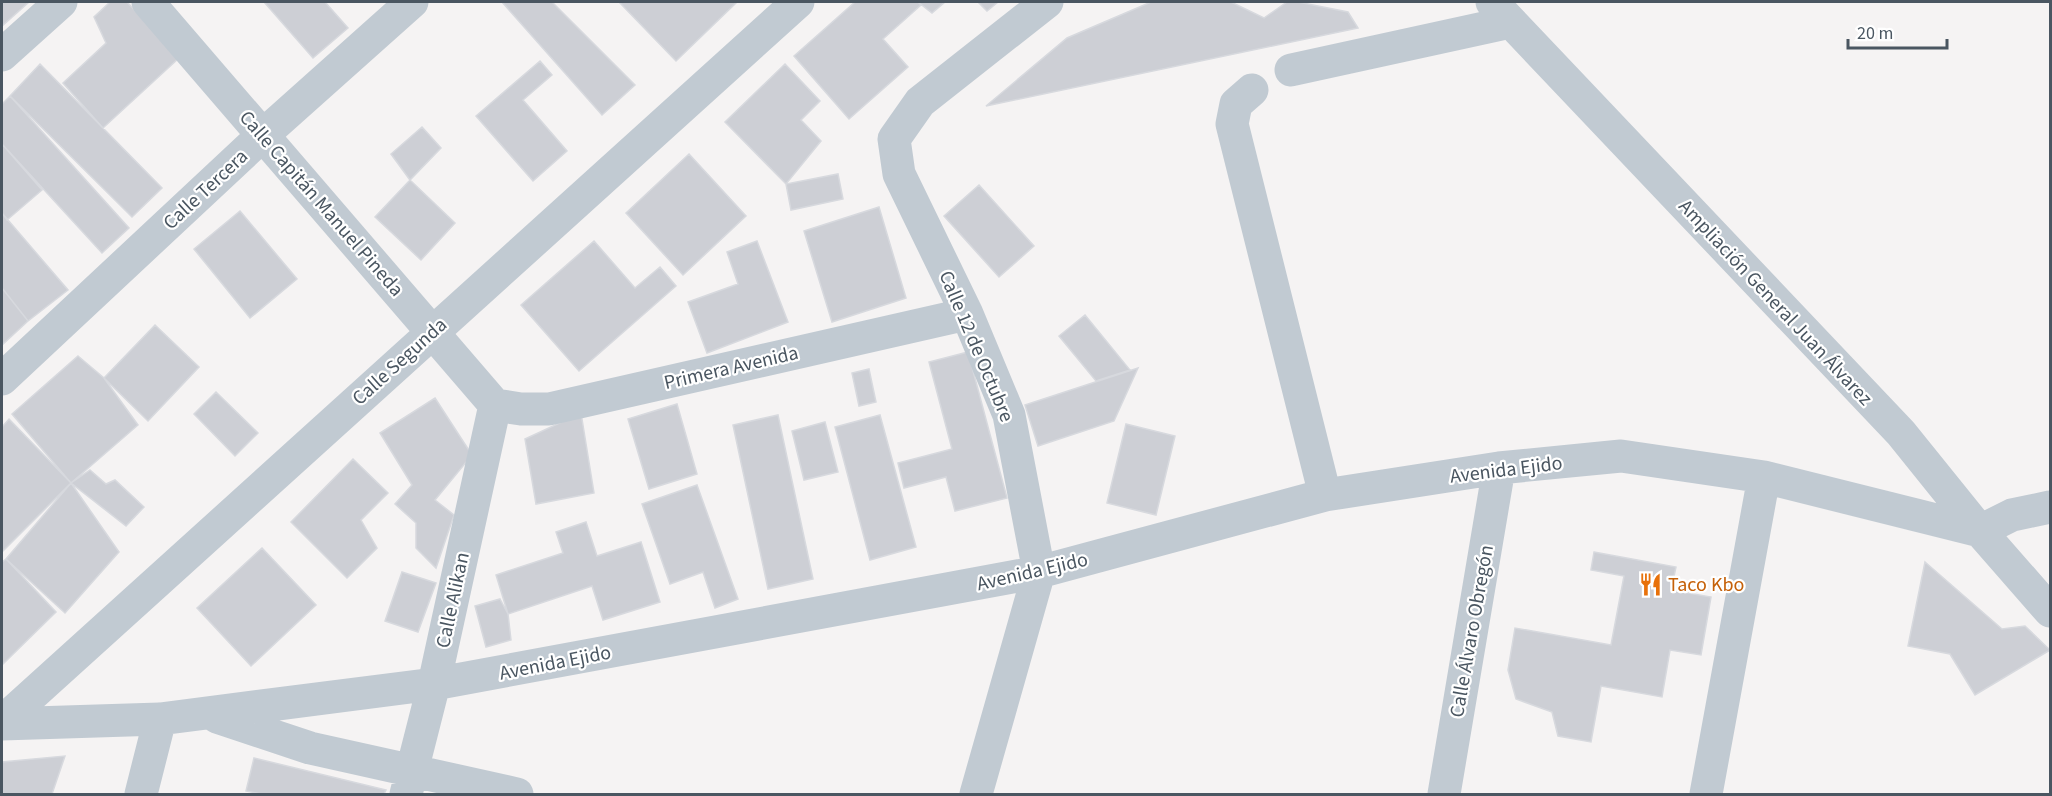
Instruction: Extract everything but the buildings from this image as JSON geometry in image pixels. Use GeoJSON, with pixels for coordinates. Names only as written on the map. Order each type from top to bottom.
{"type":"FeatureCollection","features":[{"type":"Feature","properties":{"kind":"street"},"geometry":{"type":"LineString","coordinates":[[2,55],[61,2]]}},
{"type":"Feature","properties":{"kind":"street","name":"Calle Capitán Manuel Pineda"},"geometry":{"type":"LineString","coordinates":[[148,2],[495,405]]}},
{"type":"Feature","properties":{"kind":"street","name":"Calle Tercera"},"geometry":{"type":"LineString","coordinates":[[2,379],[263,135],[412,2]]}},
{"type":"Feature","properties":{"kind":"street","name":"Calle Segunda"},"geometry":{"type":"LineString","coordinates":[[2,723],[432,331],[798,2]]}},
{"type":"Feature","properties":{"kind":"street","name":"Calle 12 de Octubre"},"geometry":{"type":"LineString","coordinates":[[976,795],[1039,572],[1009,416],[967,314],[899,174],[894,139],[920,102],[1047,2]]}},
{"type":"Feature","properties":{"kind":"street"},"geometry":{"type":"LineString","coordinates":[[1292,70],[1502,11]]}},
{"type":"Feature","properties":{"kind":"street","name":"Ampliación General Juan Álvarez"},"geometry":{"type":"LineString","coordinates":[[1502,11],[1901,433],[1980,531],[2050,611]]}},
{"type":"Feature","properties":{"kind":"street"},"geometry":{"type":"LineString","coordinates":[[1252,90],[1236,105],[1232,124],[1325,495]]}},
{"type":"Feature","properties":{"kind":"street","name":"Primera Avenida"},"geometry":{"type":"LineString","coordinates":[[495,405],[521,409],[549,409],[967,314]]}},
{"type":"Feature","properties":{"kind":"street","name":"Calle Alikan"},"geometry":{"type":"LineString","coordinates":[[409,782],[434,684],[495,405]]}},
{"type":"Feature","properties":{"kind":"street","name":"Avenida Ejido"},"geometry":{"type":"LineString","coordinates":[[2,723],[160,718],[208,714],[434,684],[1039,572],[1325,495],[1499,468],[1621,456],[1764,477],[1980,531]]}},
{"type":"Feature","properties":{"kind":"street","name":"Calle Álvaro Obregón"},"geometry":{"type":"LineString","coordinates":[[1444,795],[1499,468]]}},
{"type":"Feature","properties":{"kind":"street"},"geometry":{"type":"LineString","coordinates":[[1706,795],[1764,477]]}},
{"type":"Feature","properties":{"kind":"street"},"geometry":{"type":"LineString","coordinates":[[1980,531],[2012,515],[2050,507]]}},
{"type":"Feature","properties":{"kind":"street"},"geometry":{"type":"LineString","coordinates":[[208,714],[310,748],[364,761],[409,782],[517,795]]}},
{"type":"Feature","properties":{"kind":"street"},"geometry":{"type":"LineString","coordinates":[[141,795],[160,718]]}},
{"type":"Feature","properties":{"kind":"place","name":"Taco Kbo"},"geometry":{"type":"Point","coordinates":[1650,584]}}]}
